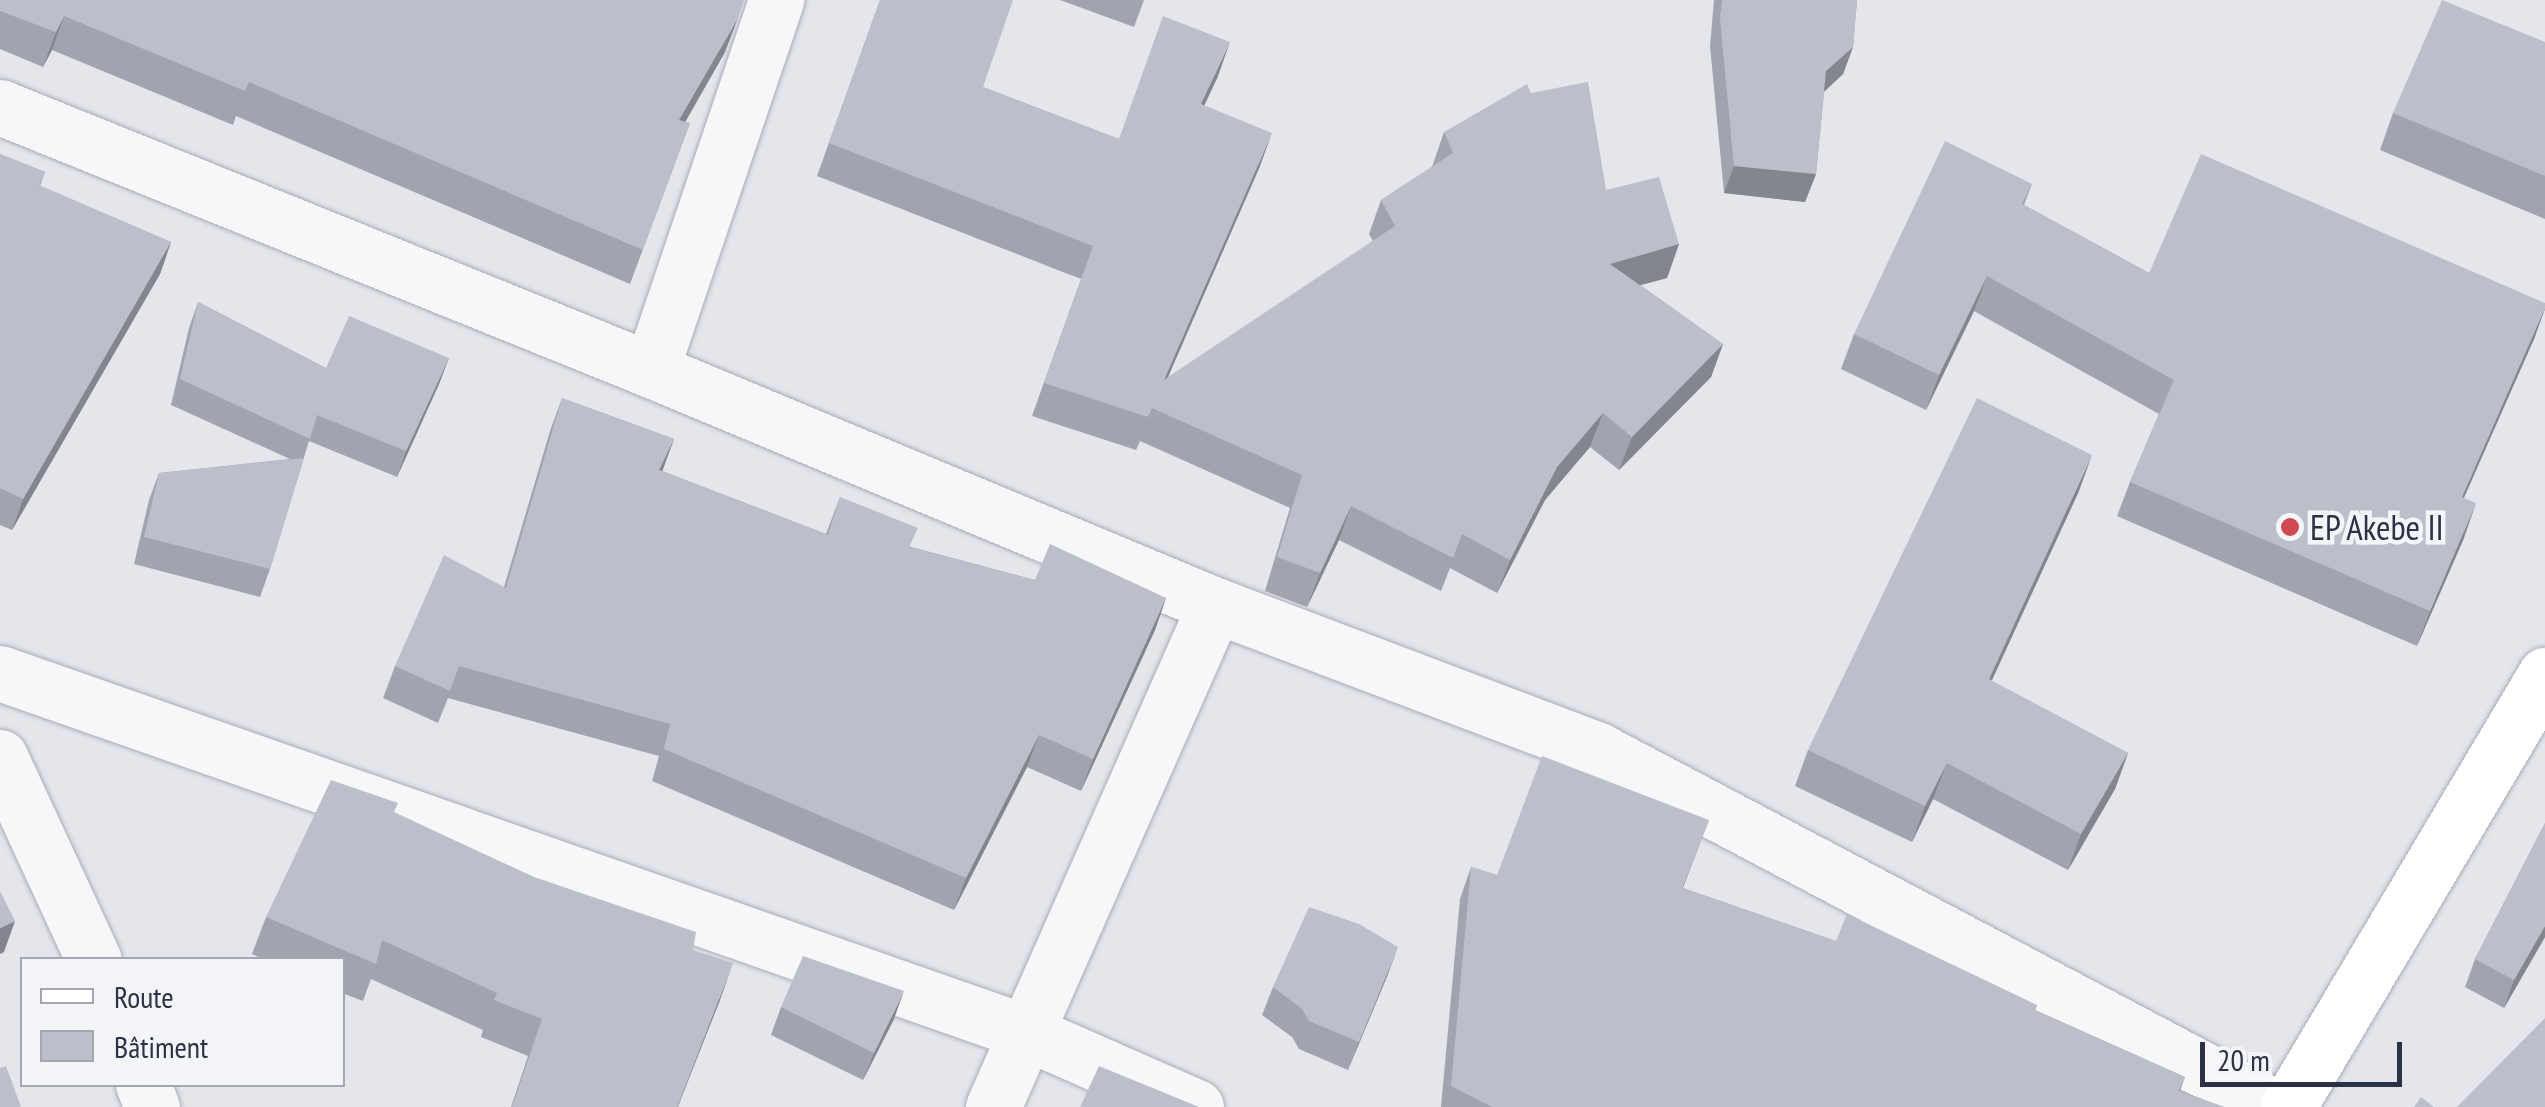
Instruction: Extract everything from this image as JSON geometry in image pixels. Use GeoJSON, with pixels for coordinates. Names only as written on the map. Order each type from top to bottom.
{"type":"FeatureCollection","features":[{"type":"Feature","properties":{"kind":"main road"},"geometry":{"type":"LineString","coordinates":[[2288,1107],[2545,675]]}},
{"type":"Feature","properties":{"kind":"street"},"geometry":{"type":"LineString","coordinates":[[652,370],[776,0]]}},
{"type":"Feature","properties":{"kind":"street"},"geometry":{"type":"LineString","coordinates":[[0,107],[652,370],[1215,604],[1598,750],[2274,1107]]}},
{"type":"Feature","properties":{"kind":"street"},"geometry":{"type":"LineString","coordinates":[[992,1107],[1215,604]]}},
{"type":"Feature","properties":{"kind":"street"},"geometry":{"type":"LineString","coordinates":[[0,673],[1023,1031],[1196,1107]]}},
{"type":"Feature","properties":{"kind":"street"},"geometry":{"type":"LineString","coordinates":[[0,757],[93,957]]}},
{"type":"Feature","properties":{"kind":"building"},"geometry":{"type":"Polygon","coordinates":[[[0,0],[744,0],[738,18],[679,120],[690,123],[643,250],[249,82],[245,91],[64,16],[56,32],[0,11],[0,0]]]}},
{"type":"Feature","properties":{"kind":"building"},"geometry":{"type":"Polygon","coordinates":[[[880,0],[1013,0],[983,87],[1119,139],[1163,16],[1230,42],[1201,104],[1272,133],[1164,380],[1395,226],[1381,200],[1453,153],[1444,132],[1527,84],[1531,93],[1588,82],[1606,190],[1659,177],[1679,244],[1610,264],[1723,344],[1632,437],[1603,413],[1557,467],[1510,560],[1462,534],[1453,558],[1351,506],[1320,573],[1277,557],[1302,475],[1152,408],[1148,417],[1044,383],[1093,246],[829,143],[880,0]]]}},
{"type":"Feature","properties":{"kind":"building"},"geometry":{"type":"Polygon","coordinates":[[[1722,0],[1857,0],[1853,47],[1826,71],[1816,174],[1734,166],[1720,19],[1722,0]]]}},
{"type":"Feature","properties":{"kind":"building"},"geometry":{"type":"Polygon","coordinates":[[[2442,0],[2545,42],[2545,176],[2393,113],[2442,0]]]}},
{"type":"Feature","properties":{"kind":"building"},"geometry":{"type":"Polygon","coordinates":[[[1945,141],[2032,184],[2022,204],[2149,273],[2201,154],[2545,303],[2462,497],[2476,503],[2430,611],[2130,482],[2174,380],[1987,276],[1939,375],[1854,334],[1945,141]]]}},
{"type":"Feature","properties":{"kind":"building"},"geometry":{"type":"Polygon","coordinates":[[[0,154],[45,172],[39,185],[171,242],[23,499],[0,488],[0,154]]]}},
{"type":"Feature","properties":{"kind":"building"},"geometry":{"type":"Polygon","coordinates":[[[198,302],[326,368],[349,316],[449,358],[406,451],[317,415],[310,439],[180,379],[198,302]]]}},
{"type":"Feature","properties":{"kind":"building"},"geometry":{"type":"Polygon","coordinates":[[[562,398],[674,439],[659,470],[828,535],[840,497],[918,528],[909,547],[1035,580],[1050,544],[1166,598],[1093,759],[1039,735],[966,878],[664,749],[670,724],[459,666],[450,691],[395,666],[444,555],[506,588],[562,398]]]}},
{"type":"Feature","properties":{"kind":"building"},"geometry":{"type":"Polygon","coordinates":[[[1977,398],[2092,455],[1989,679],[2128,753],[2081,834],[1947,763],[1925,806],[1808,750],[1977,398]]]}},
{"type":"Feature","properties":{"kind":"building"},"geometry":{"type":"Polygon","coordinates":[[[304,458],[270,569],[144,537],[159,473],[304,458]]]}},
{"type":"Feature","properties":{"kind":"building"},"geometry":{"type":"Polygon","coordinates":[[[1542,756],[1709,820],[1682,888],[1836,941],[1847,914],[2037,1005],[2034,1010],[2185,1077],[2178,1091],[2224,1107],[1492,1107],[1451,1086],[1471,867],[1497,875],[1542,756]]]}},
{"type":"Feature","properties":{"kind":"building"},"geometry":{"type":"Polygon","coordinates":[[[331,780],[398,803],[394,812],[531,876],[696,932],[693,950],[733,963],[677,1107],[512,1107],[542,1019],[494,1000],[497,993],[382,940],[376,964],[266,917],[331,780]]]}},
{"type":"Feature","properties":{"kind":"building"},"geometry":{"type":"Polygon","coordinates":[[[2545,823],[2545,926],[2514,980],[2475,959],[2545,823]]]}},
{"type":"Feature","properties":{"kind":"building"},"geometry":{"type":"Polygon","coordinates":[[[0,891],[15,921],[0,928],[0,891]]]}},
{"type":"Feature","properties":{"kind":"building"},"geometry":{"type":"Polygon","coordinates":[[[1309,907],[1359,924],[1398,947],[1359,1042],[1309,1021],[1302,1009],[1273,987],[1309,907]]]}},
{"type":"Feature","properties":{"kind":"building"},"geometry":{"type":"Polygon","coordinates":[[[803,956],[904,991],[874,1053],[781,1007],[803,956]]]}},
{"type":"Feature","properties":{"kind":"building"},"geometry":{"type":"Polygon","coordinates":[[[2545,1018],[2545,1107],[2457,1107],[2545,1018]]]}},
{"type":"Feature","properties":{"kind":"building"},"geometry":{"type":"Polygon","coordinates":[[[6,1066],[21,1107],[0,1107],[0,1068],[6,1066]]]}},
{"type":"Feature","properties":{"kind":"building"},"geometry":{"type":"Polygon","coordinates":[[[1099,1066],[1199,1107],[1080,1107],[1099,1066]]]}},
{"type":"Feature","properties":{"kind":"building"},"geometry":{"type":"Polygon","coordinates":[[[2421,1097],[2434,1107],[2414,1107],[2421,1097]]]}},
{"type":"Feature","properties":{"kind":"place","name":"EP Akebe II"},"geometry":{"type":"Point","coordinates":[2290,527]}}]}
